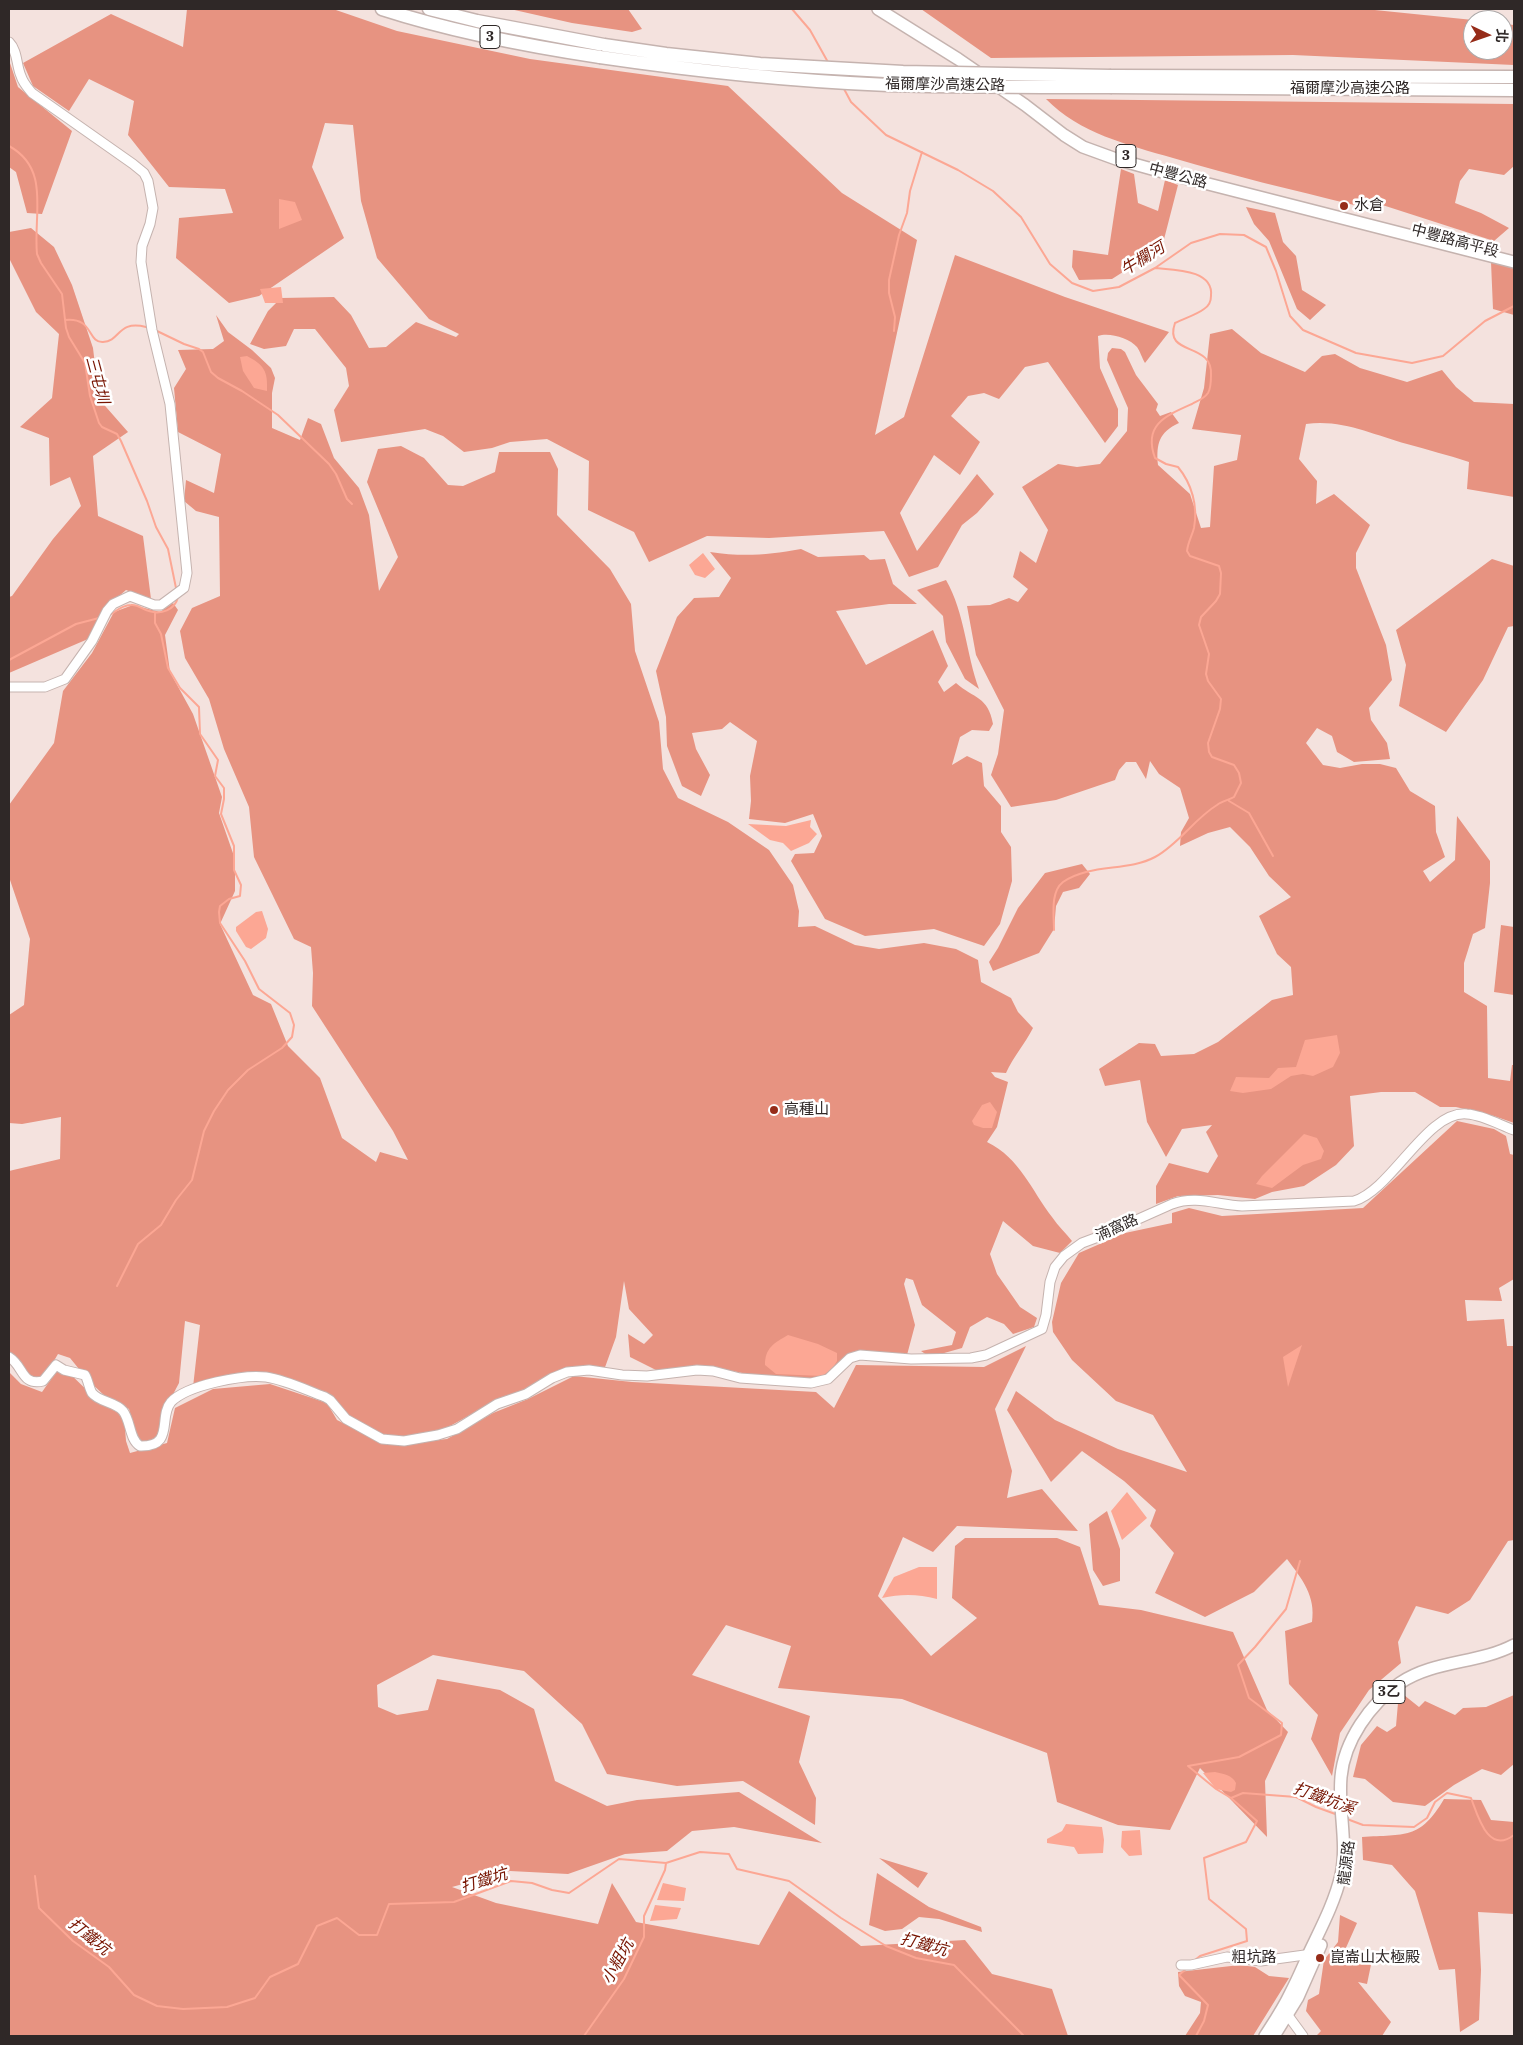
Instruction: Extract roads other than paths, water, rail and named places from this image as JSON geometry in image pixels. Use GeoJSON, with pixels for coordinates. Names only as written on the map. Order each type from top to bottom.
{"type":"FeatureCollection","features":[{"type":"Feature","properties":{"kind":"highway","name":"福爾摩沙高速公路"},"geometry":{"type":"LineString","coordinates":[[382,9],[462,31],[544,48],[666,54],[760,64],[1112,82],[1514,90]]}},
{"type":"Feature","properties":{"kind":"highway","name":"福爾摩沙高速公路"},"geometry":{"type":"LineString","coordinates":[[429,9],[602,51]]}},
{"type":"Feature","properties":{"kind":"highway","name":"福爾摩沙高速公路"},"geometry":{"type":"LineString","coordinates":[[1112,82],[1514,77]]}},
{"type":"Feature","properties":{"kind":"main road","name":"中豐公路"},"geometry":{"type":"LineString","coordinates":[[878,9],[904,21]]}},
{"type":"Feature","properties":{"kind":"main road","name":"中豐公路"},"geometry":{"type":"LineString","coordinates":[[890,9],[958,59],[1074,135],[1120,154],[1397,228]]}},
{"type":"Feature","properties":{"kind":"main road","name":"中豐路高平段"},"geometry":{"type":"LineString","coordinates":[[1397,228],[1514,262]]}},
{"type":"Feature","properties":{"kind":"main road","name":"中豐路高平段"},"geometry":{"type":"LineString","coordinates":[[1478,250],[1514,257]]}},
{"type":"Feature","properties":{"kind":"main road","name":"3乙"},"geometry":{"type":"LineString","coordinates":[[1346,1818],[1341,1777],[1344,1761],[1359,1728],[1378,1703],[1399,1684],[1421,1672],[1487,1656],[1514,1645]]}},
{"type":"Feature","properties":{"kind":"main road","name":"3乙"},"geometry":{"type":"LineString","coordinates":[[1265,2036],[1302,1990],[1312,1954],[1337,1889],[1343,1855],[1350,1762],[1356,1746],[1373,1719],[1393,1698],[1424,1678],[1483,1665],[1514,1653]]}},
{"type":"Feature","properties":{"kind":"main road","name":"3乙"},"geometry":{"type":"LineString","coordinates":[[1274,2036],[1285,2011]]}},
{"type":"Feature","properties":{"kind":"street"},"geometry":{"type":"LineString","coordinates":[[9,42],[15,53],[20,76],[32,93],[133,164],[144,173],[148,181],[152,217],[142,246],[141,262],[152,330],[170,404],[187,574],[184,588],[161,605],[154,605],[130,596],[113,604],[107,611],[92,641],[65,679],[45,687],[9,687]]}},
{"type":"Feature","properties":{"kind":"street","name":"湳窩路"},"geometry":{"type":"LineString","coordinates":[[9,1357],[14,1360],[31,1382],[43,1381],[56,1365],[64,1370],[85,1375],[94,1395],[121,1408],[129,1422],[133,1440],[140,1446],[152,1445],[161,1438],[165,1429],[169,1406],[179,1396],[213,1382],[229,1379],[264,1377],[325,1397],[330,1400],[346,1419],[382,1439],[394,1441],[428,1437],[457,1428],[497,1404],[526,1394],[567,1372],[589,1370],[622,1375],[647,1376],[697,1370],[756,1379],[822,1382],[828,1379],[850,1358],[860,1355],[911,1359],[971,1358],[986,1355],[1042,1329],[1046,1315],[1050,1282],[1055,1267],[1072,1248],[1172,1204],[1183,1200],[1197,1199],[1242,1206],[1354,1201],[1370,1194],[1446,1118],[1456,1114],[1467,1114],[1514,1130]]}},
{"type":"Feature","properties":{"kind":"street","name":"粗坑路"},"geometry":{"type":"LineString","coordinates":[[1180,1965],[1191,1965],[1227,1957],[1261,1961],[1312,1954]]}},
{"type":"Feature","properties":{"kind":"street"},"geometry":{"type":"LineString","coordinates":[[1285,2011],[1303,2036]]}},
{"type":"Feature","properties":{"kind":"waterway","name":"牛欄河"},"geometry":{"type":"LineString","coordinates":[[792,9],[810,30],[829,64]]}},
{"type":"Feature","properties":{"kind":"waterway","name":"牛欄河"},"geometry":{"type":"LineString","coordinates":[[843,87],[851,102],[886,135],[958,170],[993,191],[1021,217],[1050,264],[1072,283],[1093,291],[1119,287],[1155,268],[1191,243],[1220,234],[1244,235],[1266,247],[1276,271],[1290,316],[1303,330],[1356,353],[1412,363],[1443,356],[1485,321],[1514,306]]}},
{"type":"Feature","properties":{"kind":"waterway","name":"三屯圳"},"geometry":{"type":"LineString","coordinates":[[9,146],[22,156],[31,167],[37,194],[37,254],[62,294],[66,328],[69,337],[85,363],[90,396],[99,423],[102,427],[117,434],[121,441],[156,527],[168,549],[176,588]]}},
{"type":"Feature","properties":{"kind":"waterway"},"geometry":{"type":"LineString","coordinates":[[894,331],[895,317],[889,293],[889,280],[899,235],[907,213],[910,191],[922,152]]}},
{"type":"Feature","properties":{"kind":"waterway"},"geometry":{"type":"LineString","coordinates":[[1054,930],[1054,898],[1059,886],[1063,882],[1085,872],[1144,862],[1164,852],[1201,817],[1221,802],[1234,797],[1241,783],[1239,773],[1234,765],[1212,757],[1209,752],[1208,743],[1220,709],[1221,699],[1208,681],[1206,674],[1209,654],[1199,625],[1201,617],[1220,594],[1221,573],[1219,566],[1190,556],[1187,551],[1195,520],[1193,496],[1187,481],[1178,467],[1166,464],[1155,458],[1152,447],[1154,430],[1159,423],[1173,413],[1202,398],[1209,391],[1211,379],[1210,364],[1205,357],[1176,341],[1173,334],[1175,323],[1206,308],[1211,298],[1210,287],[1206,281],[1191,273],[1155,268]]}},
{"type":"Feature","properties":{"kind":"waterway"},"geometry":{"type":"LineString","coordinates":[[65,320],[81,322],[86,326],[94,339],[103,342],[109,341],[124,328],[130,326],[146,327]]}},
{"type":"Feature","properties":{"kind":"waterway"},"geometry":{"type":"LineString","coordinates":[[157,331],[199,349],[203,352],[211,372],[218,378],[242,391],[278,415],[329,464],[336,474],[347,499],[352,504]]}},
{"type":"Feature","properties":{"kind":"waterway","name":"三屯圳"},"geometry":{"type":"LineString","coordinates":[[110,615],[128,605],[136,605],[154,612],[163,612],[171,608],[178,597]]}},
{"type":"Feature","properties":{"kind":"waterway"},"geometry":{"type":"LineString","coordinates":[[117,1286],[138,1244],[161,1225],[176,1200],[192,1180],[204,1131],[228,1090],[248,1070],[282,1048],[292,1037],[294,1025],[290,1013],[259,989],[245,961],[220,923],[220,906],[229,899],[240,896],[241,885],[234,870],[234,846],[221,814],[224,788],[215,776],[218,760],[200,734],[199,707],[180,688],[168,668],[161,634],[155,623],[155,612]]}},
{"type":"Feature","properties":{"kind":"waterway","name":"三屯圳"},"geometry":{"type":"LineString","coordinates":[[9,660],[76,624],[99,618]]}},
{"type":"Feature","properties":{"kind":"waterway"},"geometry":{"type":"LineString","coordinates":[[1229,801],[1249,813],[1273,856]]}},
{"type":"Feature","properties":{"kind":"waterway"},"geometry":{"type":"LineString","coordinates":[[1231,1798],[1216,1789],[1188,1766],[1239,1757],[1281,1735],[1282,1723],[1249,1698],[1238,1665],[1286,1609],[1300,1561]]}},
{"type":"Feature","properties":{"kind":"waterway","name":"打鐵坑溪"},"geometry":{"type":"LineString","coordinates":[[1195,1960],[1200,1956],[1247,1941],[1246,1929],[1209,1899],[1204,1858],[1246,1842],[1257,1821],[1231,1798],[1243,1793],[1296,1797],[1338,1815]]}},
{"type":"Feature","properties":{"kind":"waterway","name":"打鐵坑溪"},"geometry":{"type":"LineString","coordinates":[[1347,1819],[1363,1825],[1414,1827],[1427,1818],[1435,1802],[1447,1793],[1471,1798],[1485,1831],[1491,1837],[1497,1840],[1505,1840],[1514,1835]]}},
{"type":"Feature","properties":{"kind":"waterway","name":"打鐵坑"},"geometry":{"type":"LineString","coordinates":[[35,1876],[39,1908],[73,1941],[109,1967],[134,1995],[157,2006],[183,2009],[227,2007],[255,1998],[270,1977],[298,1964],[317,1926],[337,1918],[359,1935],[377,1935],[389,1904],[454,1902],[511,1881],[532,1883],[552,1890],[569,1893],[619,1859],[666,1863],[700,1852],[729,1854],[737,1869],[789,1881],[841,1918],[886,1946],[916,1958],[954,1965],[1024,2036]]}},
{"type":"Feature","properties":{"kind":"waterway","name":"小粗坑"},"geometry":{"type":"LineString","coordinates":[[584,2036],[624,1979],[644,1937],[644,1916],[665,1870],[666,1863]]}},
{"type":"Feature","properties":{"kind":"waterway","name":"打鐵坑溪"},"geometry":{"type":"LineString","coordinates":[[1186,1969],[1179,1975],[1208,2005],[1204,2021],[1196,2036]]}},
{"type":"Feature","properties":{"kind":"place","name":"水倉"},"geometry":{"type":"Point","coordinates":[1344,206]}},
{"type":"Feature","properties":{"kind":"place","name":"高種山"},"geometry":{"type":"Point","coordinates":[774,1110]}},
{"type":"Feature","properties":{"kind":"place","name":"崑崙山太極殿"},"geometry":{"type":"Point","coordinates":[1320,1958]}}]}
